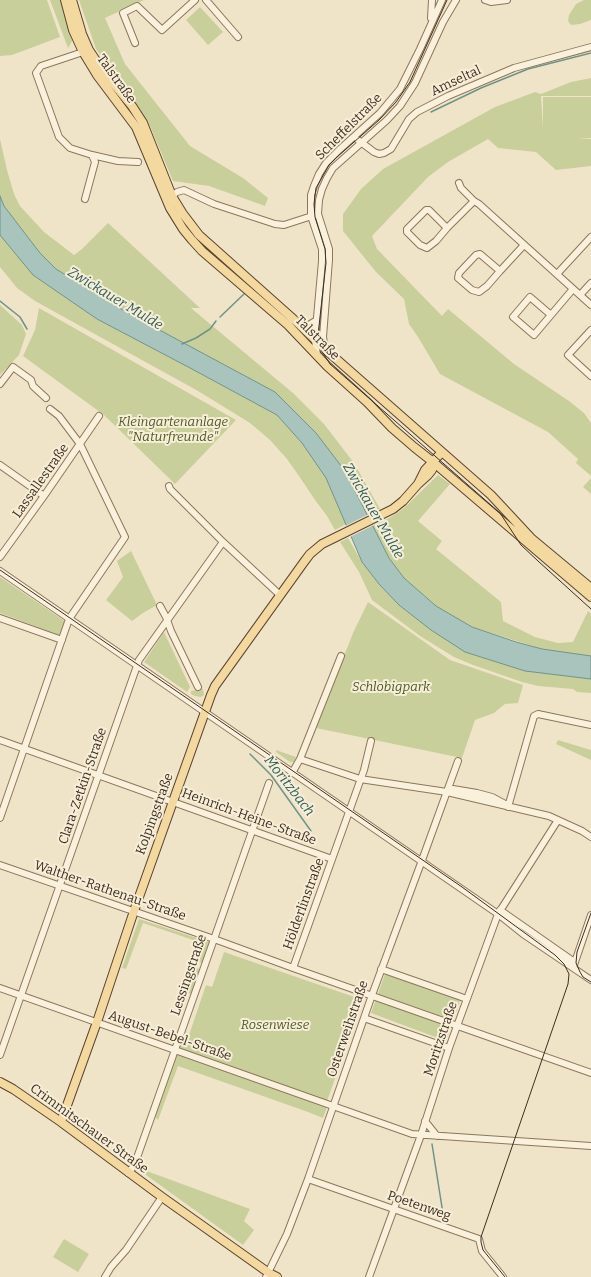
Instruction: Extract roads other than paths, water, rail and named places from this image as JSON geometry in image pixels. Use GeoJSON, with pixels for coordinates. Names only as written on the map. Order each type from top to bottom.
{"type":"FeatureCollection","features":[{"type":"Feature","properties":{"kind":"main road"},"geometry":{"type":"LineString","coordinates":[[64,0],[73,30],[86,51]]}},
{"type":"Feature","properties":{"kind":"main road"},"geometry":{"type":"LineString","coordinates":[[72,0],[86,51]]}},
{"type":"Feature","properties":{"kind":"main road","name":"Talstraße"},"geometry":{"type":"LineString","coordinates":[[86,51],[132,106],[143,123],[172,196],[198,235],[300,325],[316,343],[317,355],[392,428],[591,597]]}},
{"type":"Feature","properties":{"kind":"main road","name":"Talstraße"},"geometry":{"type":"LineString","coordinates":[[86,51],[97,75],[136,127],[170,208],[183,229],[202,251],[288,325],[326,350],[490,495],[531,538],[591,588]]}},
{"type":"Feature","properties":{"kind":"main road"},"geometry":{"type":"LineString","coordinates":[[433,462],[442,452]]}},
{"type":"Feature","properties":{"kind":"main road","name":"Kolpingstraße"},"geometry":{"type":"LineString","coordinates":[[61,1122],[97,1022],[134,911],[215,686],[310,554],[324,543],[386,513],[403,501],[430,473],[433,462]]}},
{"type":"Feature","properties":{"kind":"main road","name":"Crimmitschauer Straße"},"geometry":{"type":"LineString","coordinates":[[0,1082],[61,1122],[268,1275],[277,1277]]}},
{"type":"Feature","properties":{"kind":"street"},"geometry":{"type":"LineString","coordinates":[[135,43],[123,14],[137,6],[162,30],[195,0]]}},
{"type":"Feature","properties":{"kind":"street"},"geometry":{"type":"LineString","coordinates":[[206,0],[238,37]]}},
{"type":"Feature","properties":{"kind":"street","name":"Scheffelstraße"},"geometry":{"type":"LineString","coordinates":[[431,24],[432,0]]}},
{"type":"Feature","properties":{"kind":"street","name":"Scheffelstraße"},"geometry":{"type":"LineString","coordinates":[[316,343],[322,249],[311,216],[311,195],[319,174],[326,163],[380,113],[400,89],[442,0]]}},
{"type":"Feature","properties":{"kind":"street","name":"Scheffelstraße"},"geometry":{"type":"LineString","coordinates":[[316,343],[329,260],[329,248],[318,214],[319,200],[327,178],[333,168],[387,120],[400,106],[416,83],[443,22],[456,0]]}},
{"type":"Feature","properties":{"kind":"street"},"geometry":{"type":"LineString","coordinates":[[485,0],[491,2],[507,0]]}},
{"type":"Feature","properties":{"kind":"street","name":"Amseltal"},"geometry":{"type":"LineString","coordinates":[[355,136],[374,152],[379,154],[384,153],[391,149],[409,119],[417,112],[448,96],[514,68],[591,47]]}},
{"type":"Feature","properties":{"kind":"street"},"geometry":{"type":"LineString","coordinates":[[86,51],[41,66],[36,73],[59,137],[70,148],[92,155],[118,161],[138,162]]}},
{"type":"Feature","properties":{"kind":"street"},"geometry":{"type":"LineString","coordinates":[[85,199],[95,162],[92,155]]}},
{"type":"Feature","properties":{"kind":"street"},"geometry":{"type":"LineString","coordinates":[[459,183],[461,188],[474,201],[591,305]]}},
{"type":"Feature","properties":{"kind":"street"},"geometry":{"type":"LineString","coordinates":[[172,196],[177,192],[184,190],[214,204],[275,224],[284,225],[318,214]]}},
{"type":"Feature","properties":{"kind":"street"},"geometry":{"type":"LineString","coordinates":[[448,228],[429,210],[426,210],[407,229],[406,232],[420,245],[427,248],[436,241],[474,201]]}},
{"type":"Feature","properties":{"kind":"street"},"geometry":{"type":"LineString","coordinates":[[557,274],[591,237]]}},
{"type":"Feature","properties":{"kind":"street"},"geometry":{"type":"LineString","coordinates":[[500,271],[480,254],[476,256],[459,273],[458,278],[472,290],[479,292],[487,286],[524,245]]}},
{"type":"Feature","properties":{"kind":"street"},"geometry":{"type":"LineString","coordinates":[[580,295],[591,283]]}},
{"type":"Feature","properties":{"kind":"street"},"geometry":{"type":"LineString","coordinates":[[551,315],[530,297],[513,317],[534,335],[551,315],[573,289]]}},
{"type":"Feature","properties":{"kind":"street"},"geometry":{"type":"LineString","coordinates":[[300,325],[307,326],[317,320]]}},
{"type":"Feature","properties":{"kind":"street"},"geometry":{"type":"LineString","coordinates":[[590,333],[568,355],[591,376]]}},
{"type":"Feature","properties":{"kind":"street"},"geometry":{"type":"LineString","coordinates":[[0,384],[13,367],[31,380],[33,386],[46,398]]}},
{"type":"Feature","properties":{"kind":"street"},"geometry":{"type":"LineString","coordinates":[[0,818],[69,619],[125,537],[80,444],[59,416],[50,408]]}},
{"type":"Feature","properties":{"kind":"street","name":"Lassallestraße"},"geometry":{"type":"LineString","coordinates":[[0,558],[99,416]]}},
{"type":"Feature","properties":{"kind":"street"},"geometry":{"type":"LineString","coordinates":[[0,465],[44,496]]}},
{"type":"Feature","properties":{"kind":"street"},"geometry":{"type":"LineString","coordinates":[[169,486],[170,489],[223,542],[280,595]]}},
{"type":"Feature","properties":{"kind":"street","name":"Clara-Zetkin-Straße"},"geometry":{"type":"LineString","coordinates":[[0,1055],[139,660],[223,542]]}},
{"type":"Feature","properties":{"kind":"street"},"geometry":{"type":"LineString","coordinates":[[0,571],[422,862],[499,912],[523,934],[573,964],[591,980]]}},
{"type":"Feature","properties":{"kind":"street"},"geometry":{"type":"LineString","coordinates":[[160,606],[198,687]]}},
{"type":"Feature","properties":{"kind":"street"},"geometry":{"type":"LineString","coordinates":[[0,618],[62,640]]}},
{"type":"Feature","properties":{"kind":"street"},"geometry":{"type":"LineString","coordinates":[[292,773],[300,759],[341,656]]}},
{"type":"Feature","properties":{"kind":"street"},"geometry":{"type":"LineString","coordinates":[[508,806],[534,716],[538,714],[591,725]]}},
{"type":"Feature","properties":{"kind":"street","name":"Heinrich-Heine-Straße"},"geometry":{"type":"LineString","coordinates":[[0,740],[332,859]]}},
{"type":"Feature","properties":{"kind":"street","name":"Hölderlinstraße"},"geometry":{"type":"LineString","coordinates":[[293,968],[364,770],[371,741]]}},
{"type":"Feature","properties":{"kind":"street"},"geometry":{"type":"LineString","coordinates":[[300,759],[360,779],[447,792],[549,816],[591,837]]}},
{"type":"Feature","properties":{"kind":"street","name":"Osterweihstraße"},"geometry":{"type":"LineString","coordinates":[[268,1275],[287,1234],[308,1179],[381,969],[422,862],[458,761]]}},
{"type":"Feature","properties":{"kind":"street","name":"Lessingstraße"},"geometry":{"type":"LineString","coordinates":[[128,1173],[134,1166],[268,783]]}},
{"type":"Feature","properties":{"kind":"street","name":"Moritzstraße"},"geometry":{"type":"LineString","coordinates":[[369,1277],[421,1135],[449,1048],[499,912],[558,820]]}},
{"type":"Feature","properties":{"kind":"street","name":"Walther-Rathenau-Straße"},"geometry":{"type":"LineString","coordinates":[[0,865],[214,939],[591,1073]]}},
{"type":"Feature","properties":{"kind":"street"},"geometry":{"type":"LineString","coordinates":[[573,964],[591,915]]}},
{"type":"Feature","properties":{"kind":"street"},"geometry":{"type":"LineString","coordinates":[[381,969],[467,999]]}},
{"type":"Feature","properties":{"kind":"street","name":"August-Bebel-Straße"},"geometry":{"type":"LineString","coordinates":[[0,988],[412,1134],[591,1146]]}},
{"type":"Feature","properties":{"kind":"street"},"geometry":{"type":"LineString","coordinates":[[364,1018],[449,1048]]}},
{"type":"Feature","properties":{"kind":"street"},"geometry":{"type":"LineString","coordinates":[[425,1121],[437,1136]]}},
{"type":"Feature","properties":{"kind":"street","name":"Poetenweg"},"geometry":{"type":"LineString","coordinates":[[308,1179],[479,1239],[482,1251],[503,1277]]}},
{"type":"Feature","properties":{"kind":"street"},"geometry":{"type":"LineString","coordinates":[[104,1277],[126,1250],[162,1197]]}},
{"type":"Feature","properties":{"kind":"water"},"geometry":{"type":"Polygon","coordinates":[[[0,196],[4,206],[40,253],[56,269],[126,312],[275,392],[316,433],[345,471],[389,558],[404,578],[436,606],[472,627],[516,642],[542,649],[591,656],[591,679],[525,671],[465,652],[431,630],[399,605],[379,584],[362,562],[326,478],[302,443],[277,415],[97,319],[33,275],[0,235],[0,196]]]}},
{"type":"Feature","properties":{"kind":"waterway"},"geometry":{"type":"LineString","coordinates":[[431,112],[481,88],[528,69],[591,53]]}},
{"type":"Feature","properties":{"kind":"waterway"},"geometry":{"type":"LineString","coordinates":[[220,317],[244,294]]}},
{"type":"Feature","properties":{"kind":"waterway","name":"Moritzbach"},"geometry":{"type":"LineString","coordinates":[[0,301],[20,317],[27,329]]}},
{"type":"Feature","properties":{"kind":"waterway"},"geometry":{"type":"LineString","coordinates":[[182,344],[196,338],[210,329],[216,321]]}},
{"type":"Feature","properties":{"kind":"waterway","name":"Moritzbach"},"geometry":{"type":"LineString","coordinates":[[250,754],[271,775],[311,831]]}},
{"type":"Feature","properties":{"kind":"waterway","name":"Moritzbach"},"geometry":{"type":"LineString","coordinates":[[432,1144],[444,1220]]}},
{"type":"Feature","properties":{"kind":"tram line"},"geometry":{"type":"LineString","coordinates":[[447,0],[410,82],[396,102],[379,120],[329,165],[316,188],[314,204],[315,217],[325,249],[326,263],[318,335],[319,344],[330,364],[500,513],[521,545],[591,609]]}},
{"type":"Feature","properties":{"kind":"tram line"},"geometry":{"type":"LineString","coordinates":[[0,570],[462,887],[555,955],[564,964],[569,974],[568,984],[481,1237],[483,1250],[505,1277]]}},
{"type":"Feature","properties":{"kind":"tram line"},"geometry":{"type":"LineString","coordinates":[[591,913],[577,952],[576,963],[583,977],[591,982]]}},
{"type":"Feature","properties":{"kind":"water label","name":"Zwickauer Mulde"},"geometry":{"type":"Point","coordinates":[115,299]}},
{"type":"Feature","properties":{"kind":"water label","name":"Zwickauer Mulde"},"geometry":{"type":"Point","coordinates":[373,511]}},
{"type":"Feature","properties":{"kind":"park label","name":"Kleingartenanlage \"Naturfreunde\""},"geometry":{"type":"Point","coordinates":[173,430]}},
{"type":"Feature","properties":{"kind":"park label","name":"Schlobigpark"},"geometry":{"type":"Point","coordinates":[391,687]}},
{"type":"Feature","properties":{"kind":"park label","name":"Rosenwiese"},"geometry":{"type":"Point","coordinates":[275,1025]}}]}
